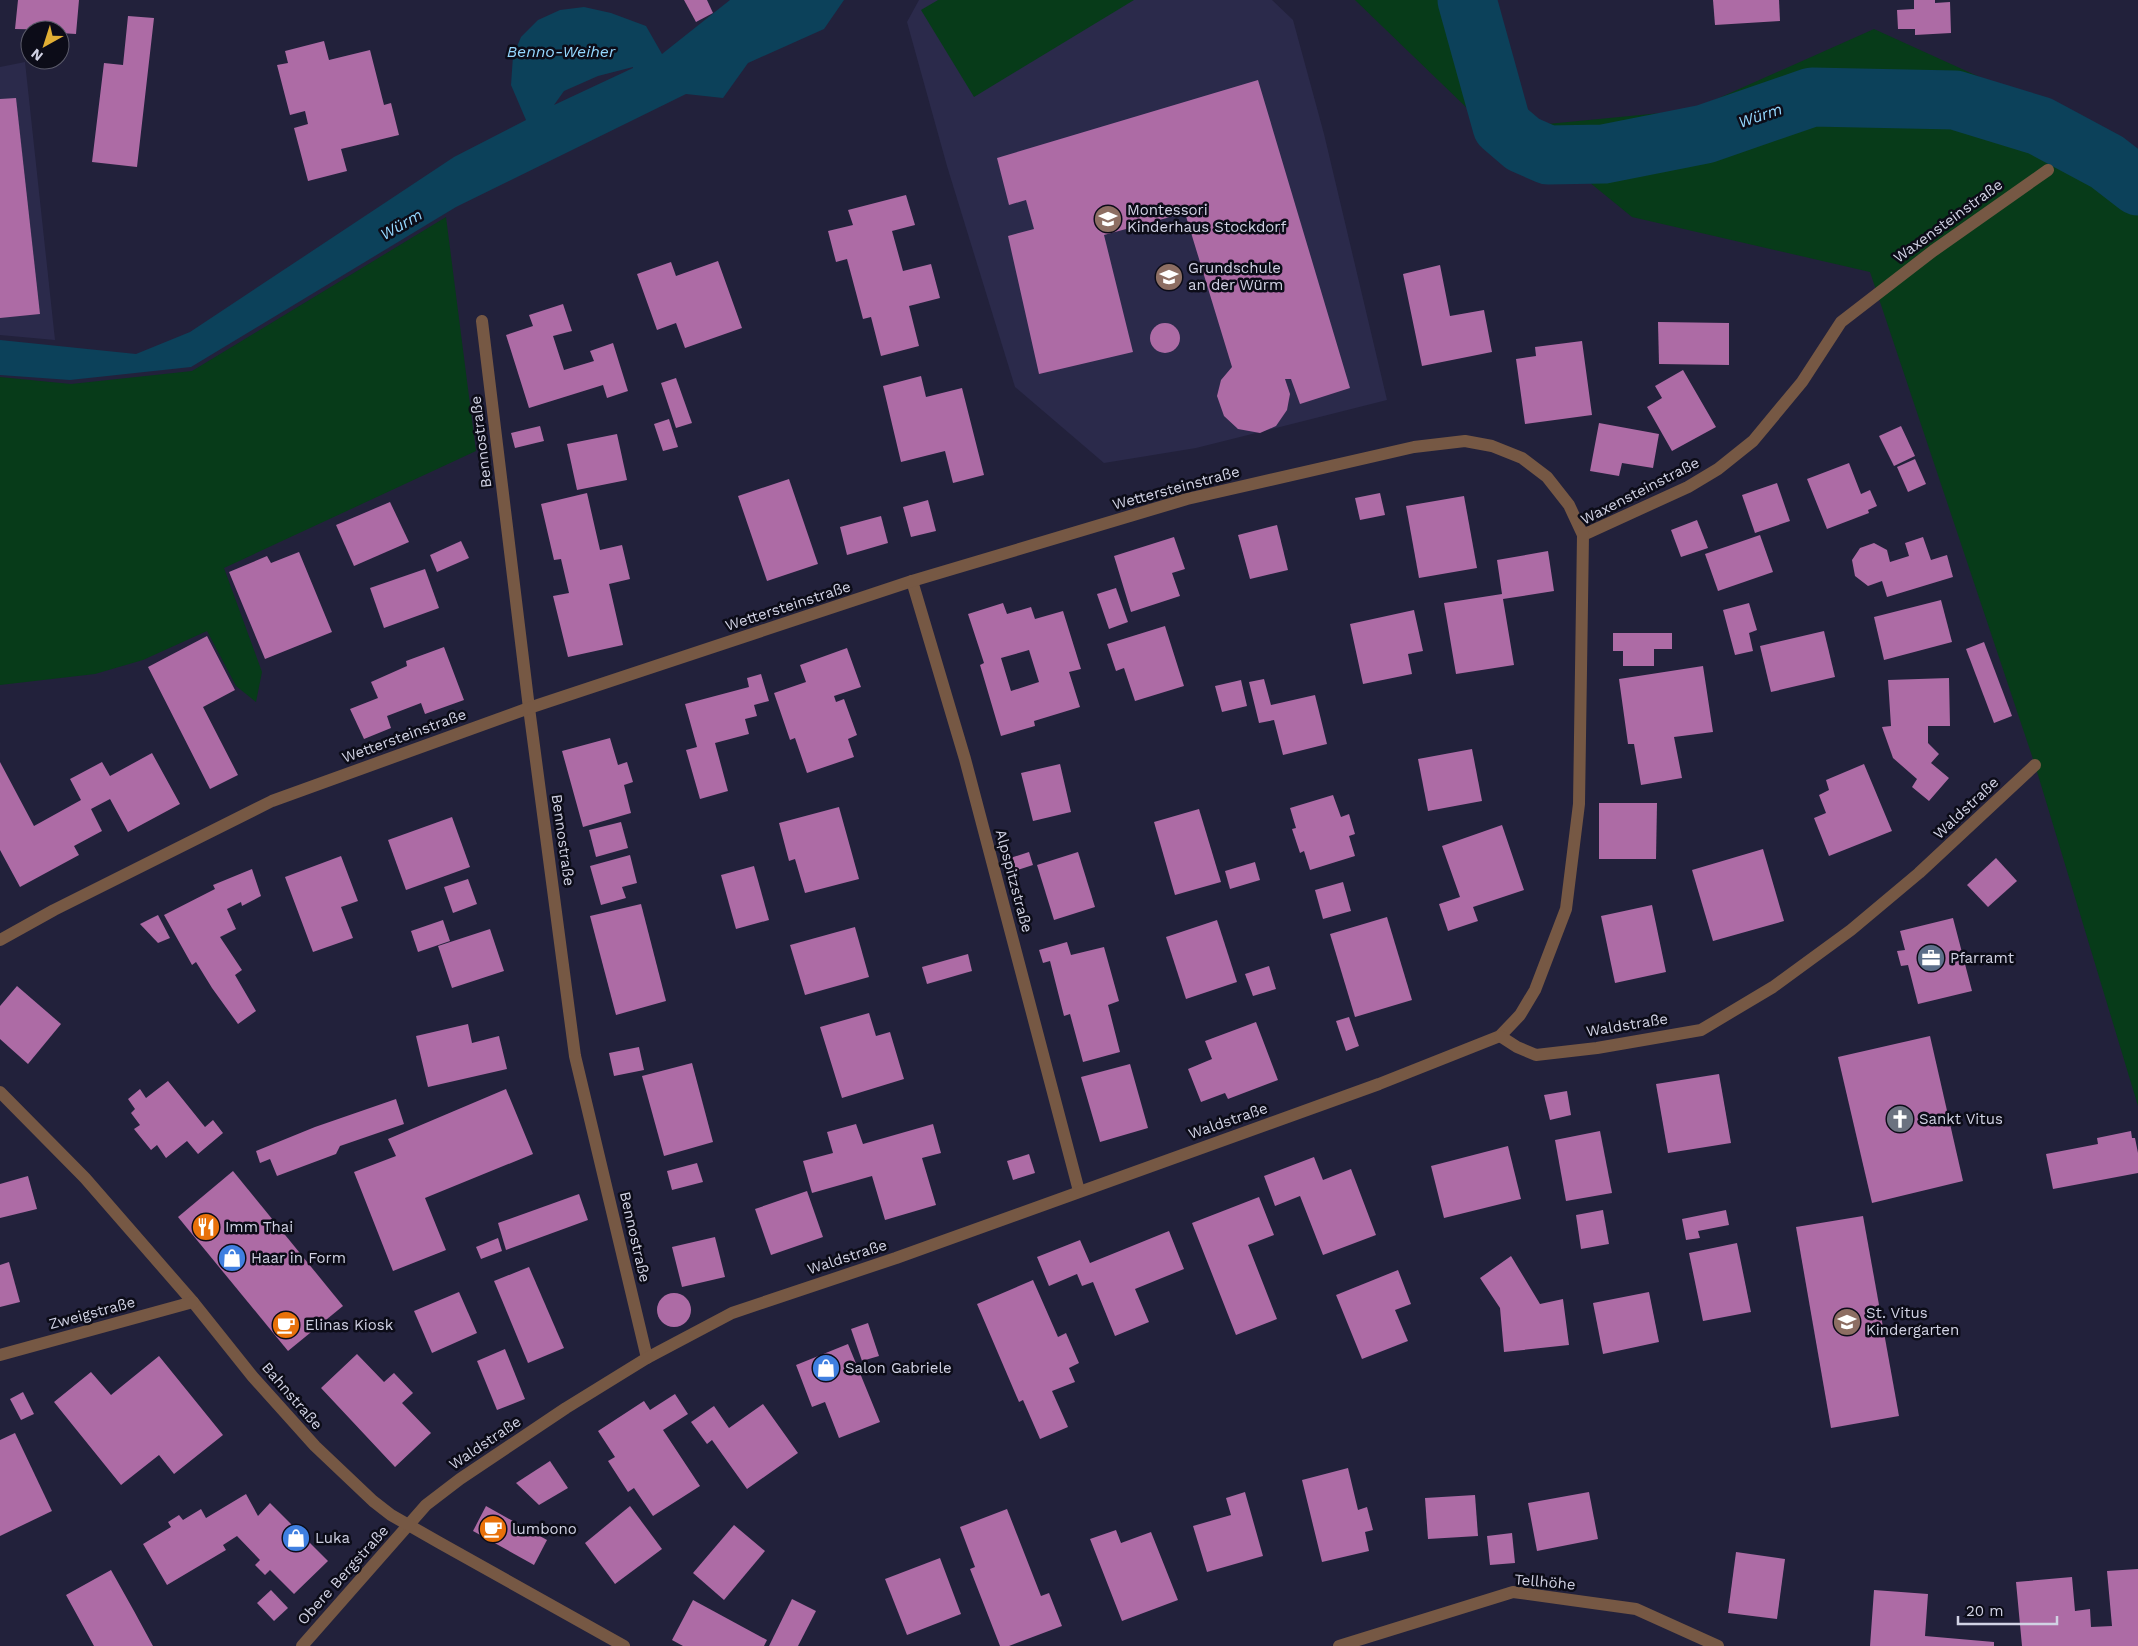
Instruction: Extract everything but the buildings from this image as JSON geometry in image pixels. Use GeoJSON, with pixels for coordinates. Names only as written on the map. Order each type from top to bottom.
{"type":"FeatureCollection","features":[{"type":"Feature","properties":{"kind":"street","name":"Waxensteinstraße"},"geometry":{"type":"LineString","coordinates":[[1500,1036],[1520,1015],[1535,990],[1566,909],[1579,804],[1583,535],[1688,487],[1718,469],[1753,441],[1802,382],[1841,322],[1933,251],[2048,170]]}},
{"type":"Feature","properties":{"kind":"street","name":"Bennostraße"},"geometry":{"type":"LineString","coordinates":[[482,321],[574,1056],[647,1358]]}},
{"type":"Feature","properties":{"kind":"street","name":"Wettersteinstraße"},"geometry":{"type":"LineString","coordinates":[[0,940],[54,910],[272,801],[529,708],[912,582],[1187,499],[1414,447],[1465,441],[1492,446],[1522,458],[1547,477],[1569,505],[1583,535]]}},
{"type":"Feature","properties":{"kind":"street","name":"Alpspitzstraße"},"geometry":{"type":"LineString","coordinates":[[912,582],[965,760],[1079,1191]]}},
{"type":"Feature","properties":{"kind":"street","name":"Waldstraße"},"geometry":{"type":"LineString","coordinates":[[409,1525],[426,1505],[566,1408],[647,1358],[732,1313],[896,1258],[1379,1084],[1500,1036],[1517,1047],[1536,1055],[1597,1048],[1701,1030],[1773,987],[1851,930],[1919,873],[2035,764]]}},
{"type":"Feature","properties":{"kind":"street","name":"Bahnstraße"},"geometry":{"type":"LineString","coordinates":[[0,1092],[85,1178],[194,1302],[253,1377],[315,1446],[373,1501],[409,1525],[624,1646]]}},
{"type":"Feature","properties":{"kind":"street","name":"Zweigstraße"},"geometry":{"type":"LineString","coordinates":[[0,1355],[194,1302]]}},
{"type":"Feature","properties":{"kind":"street","name":"Obere Bergstraße"},"geometry":{"type":"LineString","coordinates":[[302,1646],[409,1525]]}},
{"type":"Feature","properties":{"kind":"street","name":"Tellhöhe"},"geometry":{"type":"LineString","coordinates":[[1339,1646],[1512,1592],[1636,1609],[1718,1646]]}},
{"type":"Feature","properties":{"kind":"shaded area","name":"Grundschule an der Würm"},"geometry":{"type":"Polygon","coordinates":[[[919,0],[1272,0],[1293,20],[1324,134],[1387,400],[1196,448],[1104,463],[1015,387],[947,166],[907,22],[919,0]]]}},
{"type":"Feature","properties":{"kind":"shaded area"},"geometry":{"type":"Polygon","coordinates":[[[20,63],[20,70],[26,70],[55,340],[0,335],[0,67],[20,63]]]}},
{"type":"Feature","properties":{"kind":"green space"},"geometry":{"type":"Polygon","coordinates":[[[938,0],[1134,0],[974,97],[921,10],[938,0]]]}},
{"type":"Feature","properties":{"kind":"green space"},"geometry":{"type":"Polygon","coordinates":[[[1355,0],[1486,0],[1509,84],[1537,125],[1692,110],[1874,29],[2138,149],[2138,1106],[2035,765],[1870,272],[1632,217],[1589,182],[1533,179],[1492,148],[1469,110],[1355,0]]]}},
{"type":"Feature","properties":{"kind":"green space"},"geometry":{"type":"Polygon","coordinates":[[[446,217],[476,451],[224,568],[262,672],[256,702],[236,686],[207,631],[143,660],[95,674],[0,685],[0,377],[71,384],[192,371],[446,217]]]}},
{"type":"Feature","properties":{"kind":"water","name":"Benno-Weiher"},"geometry":{"type":"Polygon","coordinates":[[[730,0],[844,0],[824,29],[748,63],[723,98],[686,94],[456,207],[191,367],[70,380],[0,375],[0,340],[136,354],[190,332],[454,157],[526,120],[511,85],[513,56],[521,37],[538,20],[560,10],[584,7],[611,13],[646,26],[662,54],[730,0]],[[633,68],[598,76],[564,91],[554,105],[633,68]]]}},
{"type":"Feature","properties":{"kind":"waterway","name":"Würm"},"geometry":{"type":"LineString","coordinates":[[1467,0],[1502,126],[1523,144],[1548,155],[1604,154],[1705,134],[1812,97],[1955,100],[2040,126],[2107,162],[2138,186]]}},
{"type":"Feature","properties":{"kind":"place","name":"Montessori Kinderhaus Stockdorf"},"geometry":{"type":"Point","coordinates":[1108,219]}},
{"type":"Feature","properties":{"kind":"place","name":"Grundschule an der Würm"},"geometry":{"type":"Point","coordinates":[1169,277]}},
{"type":"Feature","properties":{"kind":"place","name":"Pfarramt"},"geometry":{"type":"Point","coordinates":[1931,958]}},
{"type":"Feature","properties":{"kind":"place","name":"Sankt Vitus"},"geometry":{"type":"Point","coordinates":[1900,1119]}},
{"type":"Feature","properties":{"kind":"place","name":"Imm Thai"},"geometry":{"type":"Point","coordinates":[206,1227]}},
{"type":"Feature","properties":{"kind":"place","name":"Haar in Form"},"geometry":{"type":"Point","coordinates":[232,1258]}},
{"type":"Feature","properties":{"kind":"place","name":"St. Vitus Kindergarten"},"geometry":{"type":"Point","coordinates":[1847,1322]}},
{"type":"Feature","properties":{"kind":"place","name":"Elinas Kiosk"},"geometry":{"type":"Point","coordinates":[286,1325]}},
{"type":"Feature","properties":{"kind":"place","name":"Salon Gabriele"},"geometry":{"type":"Point","coordinates":[826,1368]}},
{"type":"Feature","properties":{"kind":"place","name":"lumbono"},"geometry":{"type":"Point","coordinates":[493,1529]}},
{"type":"Feature","properties":{"kind":"place","name":"Luka"},"geometry":{"type":"Point","coordinates":[296,1538]}}]}
